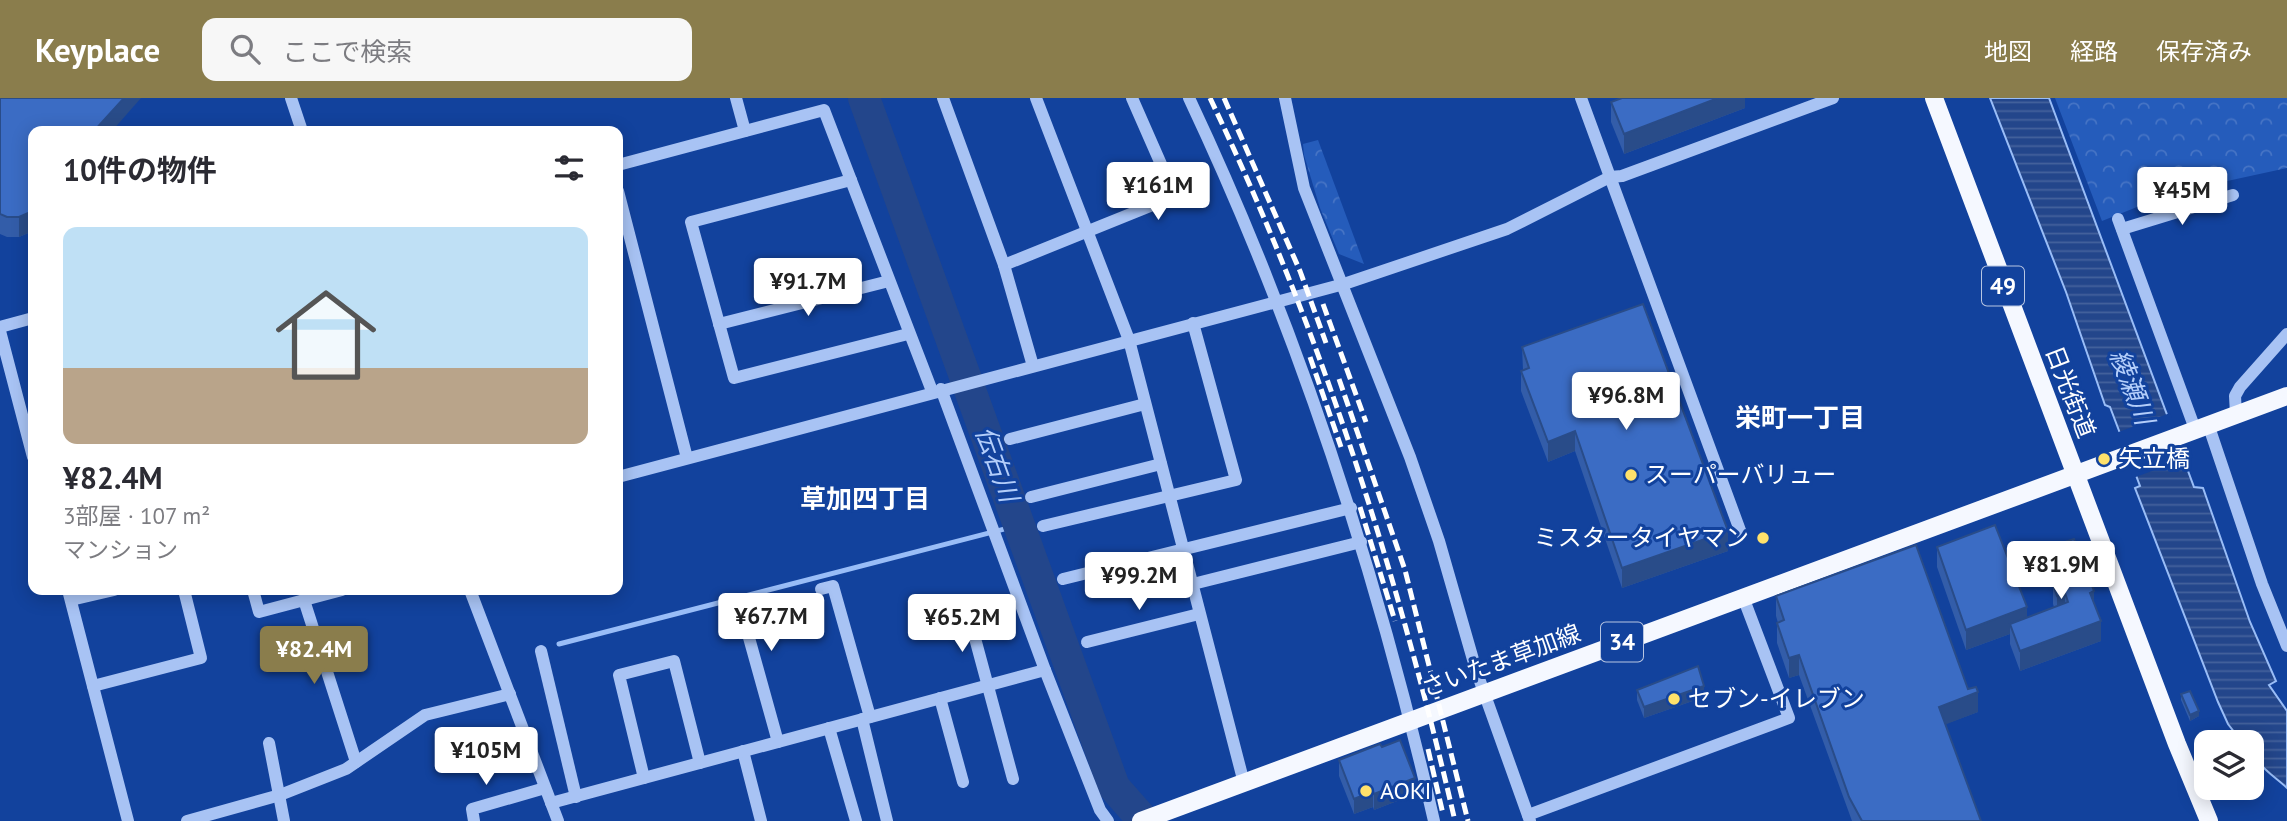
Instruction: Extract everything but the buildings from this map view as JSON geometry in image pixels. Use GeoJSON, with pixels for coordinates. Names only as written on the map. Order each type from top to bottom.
{"type":"FeatureCollection","features":[{"type":"Feature","properties":{"kind":"main road","name":"日光街道"},"geometry":{"type":"LineString","coordinates":[[1934,98],[2176,744],[2209,821]]}},
{"type":"Feature","properties":{"kind":"main road","name":"さいたま草加線"},"geometry":{"type":"LineString","coordinates":[[1141,821],[2287,396]]}},
{"type":"Feature","properties":{"kind":"street"},"geometry":{"type":"LineString","coordinates":[[290,98],[300,126]]}},
{"type":"Feature","properties":{"kind":"street"},"geometry":{"type":"LineString","coordinates":[[736,98],[745,131]]}},
{"type":"Feature","properties":{"kind":"street"},"geometry":{"type":"LineString","coordinates":[[943,98],[1004,265],[1033,366]]}},
{"type":"Feature","properties":{"kind":"street"},"geometry":{"type":"LineString","coordinates":[[1036,98],[1129,340],[1244,783]]}},
{"type":"Feature","properties":{"kind":"street"},"geometry":{"type":"LineString","coordinates":[[1004,265],[1175,196],[1132,98]]}},
{"type":"Feature","properties":{"kind":"street"},"geometry":{"type":"LineString","coordinates":[[1189,98],[1277,302],[1350,508],[1411,721],[1434,821]]}},
{"type":"Feature","properties":{"kind":"street"},"geometry":{"type":"LineString","coordinates":[[1285,98],[1304,188],[1344,284],[1418,480],[1484,694],[1529,818],[1788,718],[1743,597]]}},
{"type":"Feature","properties":{"kind":"street"},"geometry":{"type":"LineString","coordinates":[[1581,98],[1741,533]]}},
{"type":"Feature","properties":{"kind":"street"},"geometry":{"type":"LineString","coordinates":[[623,476],[1344,284],[1507,229],[1610,177],[1622,176],[1833,98]]}},
{"type":"Feature","properties":{"kind":"street"},"geometry":{"type":"LineString","coordinates":[[623,164],[745,131],[828,104],[850,180],[908,334],[940,390],[1045,670],[1100,810],[1108,821]]}},
{"type":"Feature","properties":{"kind":"street"},"geometry":{"type":"LineString","coordinates":[[850,180],[691,222],[734,378],[908,334]]}},
{"type":"Feature","properties":{"kind":"street"},"geometry":{"type":"LineString","coordinates":[[2233,195],[2120,224],[2197,428],[2287,646]]}},
{"type":"Feature","properties":{"kind":"street"},"geometry":{"type":"LineString","coordinates":[[623,210],[687,458]]}},
{"type":"Feature","properties":{"kind":"street"},"geometry":{"type":"LineString","coordinates":[[719,324],[889,281]]}},
{"type":"Feature","properties":{"kind":"street"},"geometry":{"type":"LineString","coordinates":[[28,320],[0,329],[28,438]]}},
{"type":"Feature","properties":{"kind":"street"},"geometry":{"type":"LineString","coordinates":[[1043,526],[1236,480],[1193,323]]}},
{"type":"Feature","properties":{"kind":"street"},"geometry":{"type":"LineString","coordinates":[[2236,414],[2235,396],[2240,387],[2287,334]]}},
{"type":"Feature","properties":{"kind":"street"},"geometry":{"type":"LineString","coordinates":[[1010,439],[1145,404]]}},
{"type":"Feature","properties":{"kind":"street"},"geometry":{"type":"LineString","coordinates":[[1031,497],[1161,464]]}},
{"type":"Feature","properties":{"kind":"street"},"geometry":{"type":"LineString","coordinates":[[1063,579],[1350,508]]}},
{"type":"Feature","properties":{"kind":"street"},"geometry":{"type":"LineString","coordinates":[[1193,584],[1361,542]]}},
{"type":"Feature","properties":{"kind":"street"},"geometry":{"type":"LineString","coordinates":[[821,589],[833,586],[866,718],[887,821]]}},
{"type":"Feature","properties":{"kind":"street"},"geometry":{"type":"LineString","coordinates":[[70,595],[128,821]]}},
{"type":"Feature","properties":{"kind":"street"},"geometry":{"type":"LineString","coordinates":[[93,686],[201,658],[185,595]]}},
{"type":"Feature","properties":{"kind":"street"},"geometry":{"type":"LineString","coordinates":[[254,595],[259,612],[322,595]]}},
{"type":"Feature","properties":{"kind":"street"},"geometry":{"type":"LineString","coordinates":[[472,595],[558,821]]}},
{"type":"Feature","properties":{"kind":"street"},"geometry":{"type":"LineString","coordinates":[[304,600],[356,762]]}},
{"type":"Feature","properties":{"kind":"street"},"geometry":{"type":"LineString","coordinates":[[729,612],[741,609],[778,742]]}},
{"type":"Feature","properties":{"kind":"street"},"geometry":{"type":"LineString","coordinates":[[1087,642],[1199,614]]}},
{"type":"Feature","properties":{"kind":"street"},"geometry":{"type":"LineString","coordinates":[[969,616],[1013,779]]}},
{"type":"Feature","properties":{"kind":"street"},"geometry":{"type":"LineString","coordinates":[[541,651],[576,797]]}},
{"type":"Feature","properties":{"kind":"street"},"geometry":{"type":"LineString","coordinates":[[644,778],[619,675],[674,661],[700,763]]}},
{"type":"Feature","properties":{"kind":"street"},"geometry":{"type":"LineString","coordinates":[[551,803],[1045,670]]}},
{"type":"Feature","properties":{"kind":"street"},"geometry":{"type":"LineString","coordinates":[[187,821],[280,795],[356,762],[425,715],[510,694]]}},
{"type":"Feature","properties":{"kind":"street"},"geometry":{"type":"LineString","coordinates":[[940,698],[963,782]]}},
{"type":"Feature","properties":{"kind":"street"},"geometry":{"type":"LineString","coordinates":[[829,728],[856,821]]}},
{"type":"Feature","properties":{"kind":"street"},"geometry":{"type":"LineString","coordinates":[[269,743],[284,821]]}},
{"type":"Feature","properties":{"kind":"street"},"geometry":{"type":"LineString","coordinates":[[743,751],[761,821]]}},
{"type":"Feature","properties":{"kind":"street"},"geometry":{"type":"LineString","coordinates":[[474,821],[472,809],[545,788]]}},
{"type":"Feature","properties":{"kind":"green space"},"geometry":{"type":"Polygon","coordinates":[[[2055,98],[2287,98],[2287,168],[2172,193],[2102,221],[2055,98]]]}},
{"type":"Feature","properties":{"kind":"green space"},"geometry":{"type":"Polygon","coordinates":[[[1318,140],[1364,264],[1339,254],[1320,208],[1303,144],[1318,140]]]}},
{"type":"Feature","properties":{"kind":"water","name":"綾瀬川"},"geometry":{"type":"Polygon","coordinates":[[[1990,98],[2049,98],[2194,487],[2203,488],[2250,622],[2276,681],[2269,685],[2287,711],[2287,788],[2264,768],[2264,730],[2233,730],[2218,702],[2135,488],[2140,486],[2110,407],[2105,405],[2066,292],[1990,98]]]}},
{"type":"Feature","properties":{"kind":"pier"},"geometry":{"type":"Polygon","coordinates":[[[2170,413],[2187,458],[2133,478],[2116,433],[2170,413]]]}},
{"type":"Feature","properties":{"kind":"waterway","name":"伝右川"},"geometry":{"type":"LineString","coordinates":[[864,98],[1114,787],[1144,821]]}},
{"type":"Feature","properties":{"kind":"waterway"},"geometry":{"type":"LineString","coordinates":[[559,644],[1020,525]]}},
{"type":"Feature","properties":{"kind":"railway"},"geometry":{"type":"LineString","coordinates":[[1210,98],[1287,274],[1352,453],[1408,635],[1455,821]]}},
{"type":"Feature","properties":{"kind":"railway"},"geometry":{"type":"LineString","coordinates":[[1224,98],[1300,271],[1326,343]]}},
{"type":"Feature","properties":{"kind":"railway"},"geometry":{"type":"LineString","coordinates":[[1323,304],[1366,422]]}},
{"type":"Feature","properties":{"kind":"railway"},"geometry":{"type":"LineString","coordinates":[[1310,357],[1341,447]]}},
{"type":"Feature","properties":{"kind":"railway"},"geometry":{"type":"LineString","coordinates":[[1339,379],[1405,570],[1468,821]]}},
{"type":"Feature","properties":{"kind":"railway"},"geometry":{"type":"LineString","coordinates":[[1360,507],[1395,621]]}},
{"type":"Feature","properties":{"kind":"railway"},"geometry":{"type":"LineString","coordinates":[[1428,749],[1443,814]]}},
{"type":"Feature","properties":{"kind":"place","name":"矢立橋"},"geometry":{"type":"Point","coordinates":[2104,459]}},
{"type":"Feature","properties":{"kind":"place","name":"スーパーバリュー"},"geometry":{"type":"Point","coordinates":[1631,475]}},
{"type":"Feature","properties":{"kind":"place","name":"ミスタータイヤマン"},"geometry":{"type":"Point","coordinates":[1763,538]}},
{"type":"Feature","properties":{"kind":"place","name":"セブン-イレブン"},"geometry":{"type":"Point","coordinates":[1674,699]}},
{"type":"Feature","properties":{"kind":"place","name":"AOKI"},"geometry":{"type":"Point","coordinates":[1366,791]}},
{"type":"Feature","properties":{"kind":"district","name":"栄町一丁目"},"geometry":{"type":"Point","coordinates":[1800,418]}},
{"type":"Feature","properties":{"kind":"district","name":"草加四丁目"},"geometry":{"type":"Point","coordinates":[865,499]}}]}
